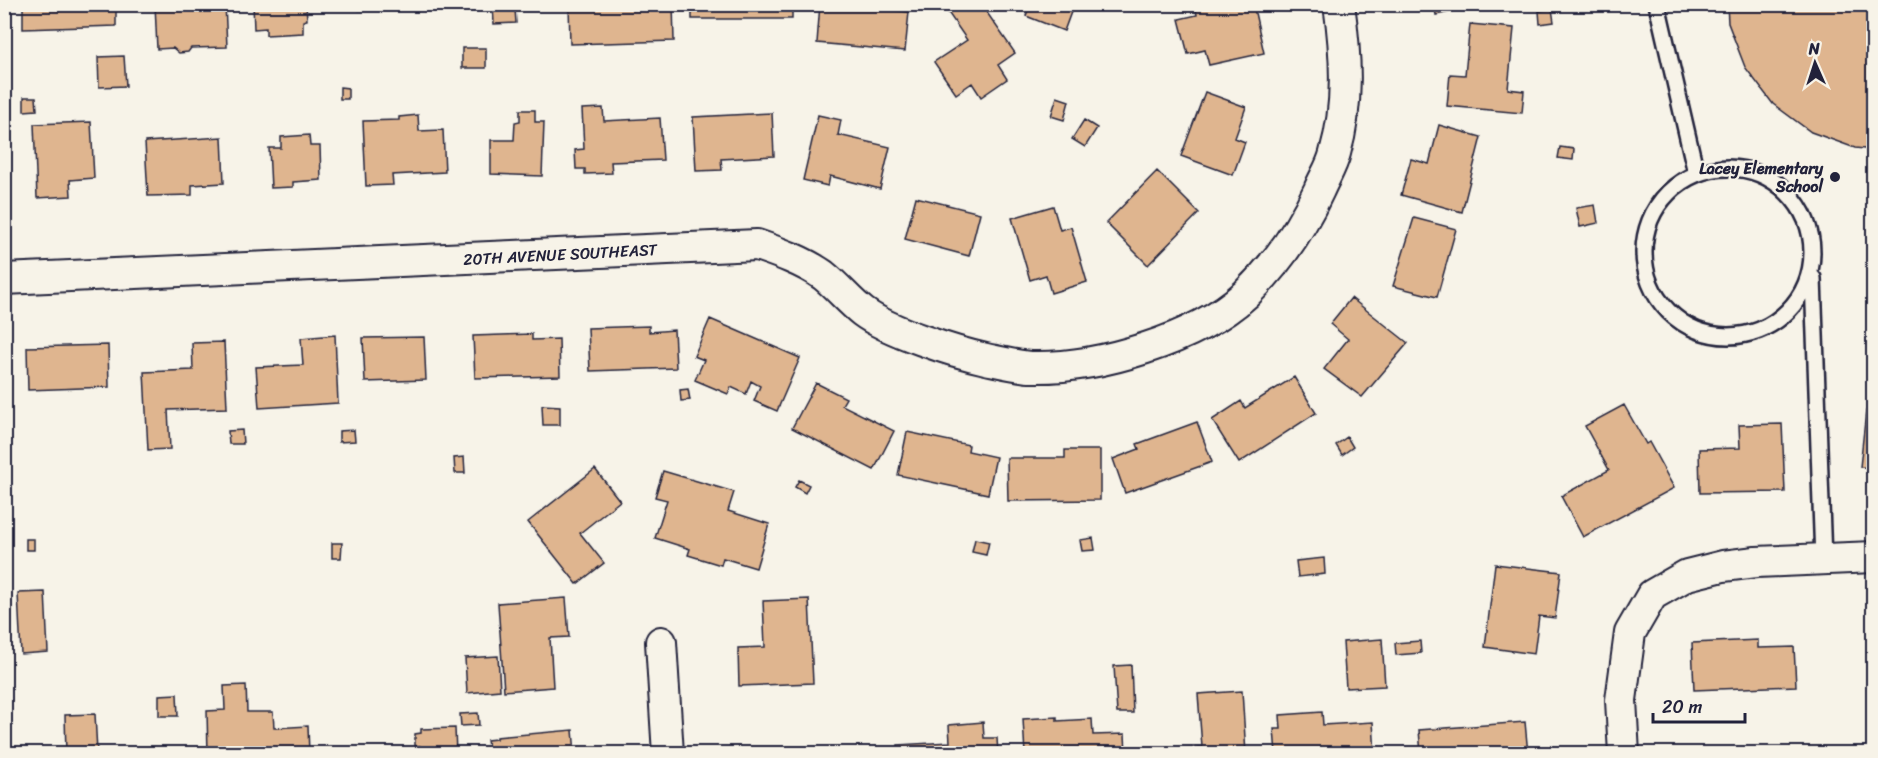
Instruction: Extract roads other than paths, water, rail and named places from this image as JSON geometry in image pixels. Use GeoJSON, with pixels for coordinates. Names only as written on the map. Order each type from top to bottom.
{"type":"FeatureCollection","features":[{"type":"Feature","properties":{"kind":"street","name":"20TH AVENUE SOUTHEAST"},"geometry":{"type":"LineString","coordinates":[[4,279],[757,245],[791,257],[823,275],[864,314],[925,342],[1029,367],[1085,363],[1148,346],[1200,325],[1244,295],[1280,257],[1312,206],[1335,154],[1346,98],[1344,39],[1339,4]]}},
{"type":"Feature","properties":{"kind":"street"},"geometry":{"type":"LineString","coordinates":[[1624,753],[1621,700],[1630,633],[1652,596],[1687,575],[1723,566],[1874,557]]}},
{"type":"Feature","properties":{"kind":"street"},"geometry":{"type":"LineString","coordinates":[[661,642],[668,753]]}},
{"type":"Feature","properties":{"kind":"lane"},"geometry":{"type":"LineString","coordinates":[[1657,4],[1696,173]]}},
{"type":"Feature","properties":{"kind":"lane"},"geometry":{"type":"LineString","coordinates":[[1811,560],[1812,266],[1812,240],[1805,216],[1790,194],[1770,179],[1746,169],[1721,167],[1696,173],[1673,187],[1655,208],[1645,233],[1643,260],[1650,287],[1665,309],[1686,326],[1712,336],[1739,337],[1765,329],[1787,313],[1804,291],[1812,266]]}},
{"type":"Feature","properties":{"kind":"place","name":"Lacey Elementary School"},"geometry":{"type":"Point","coordinates":[1835,177]}}]}
